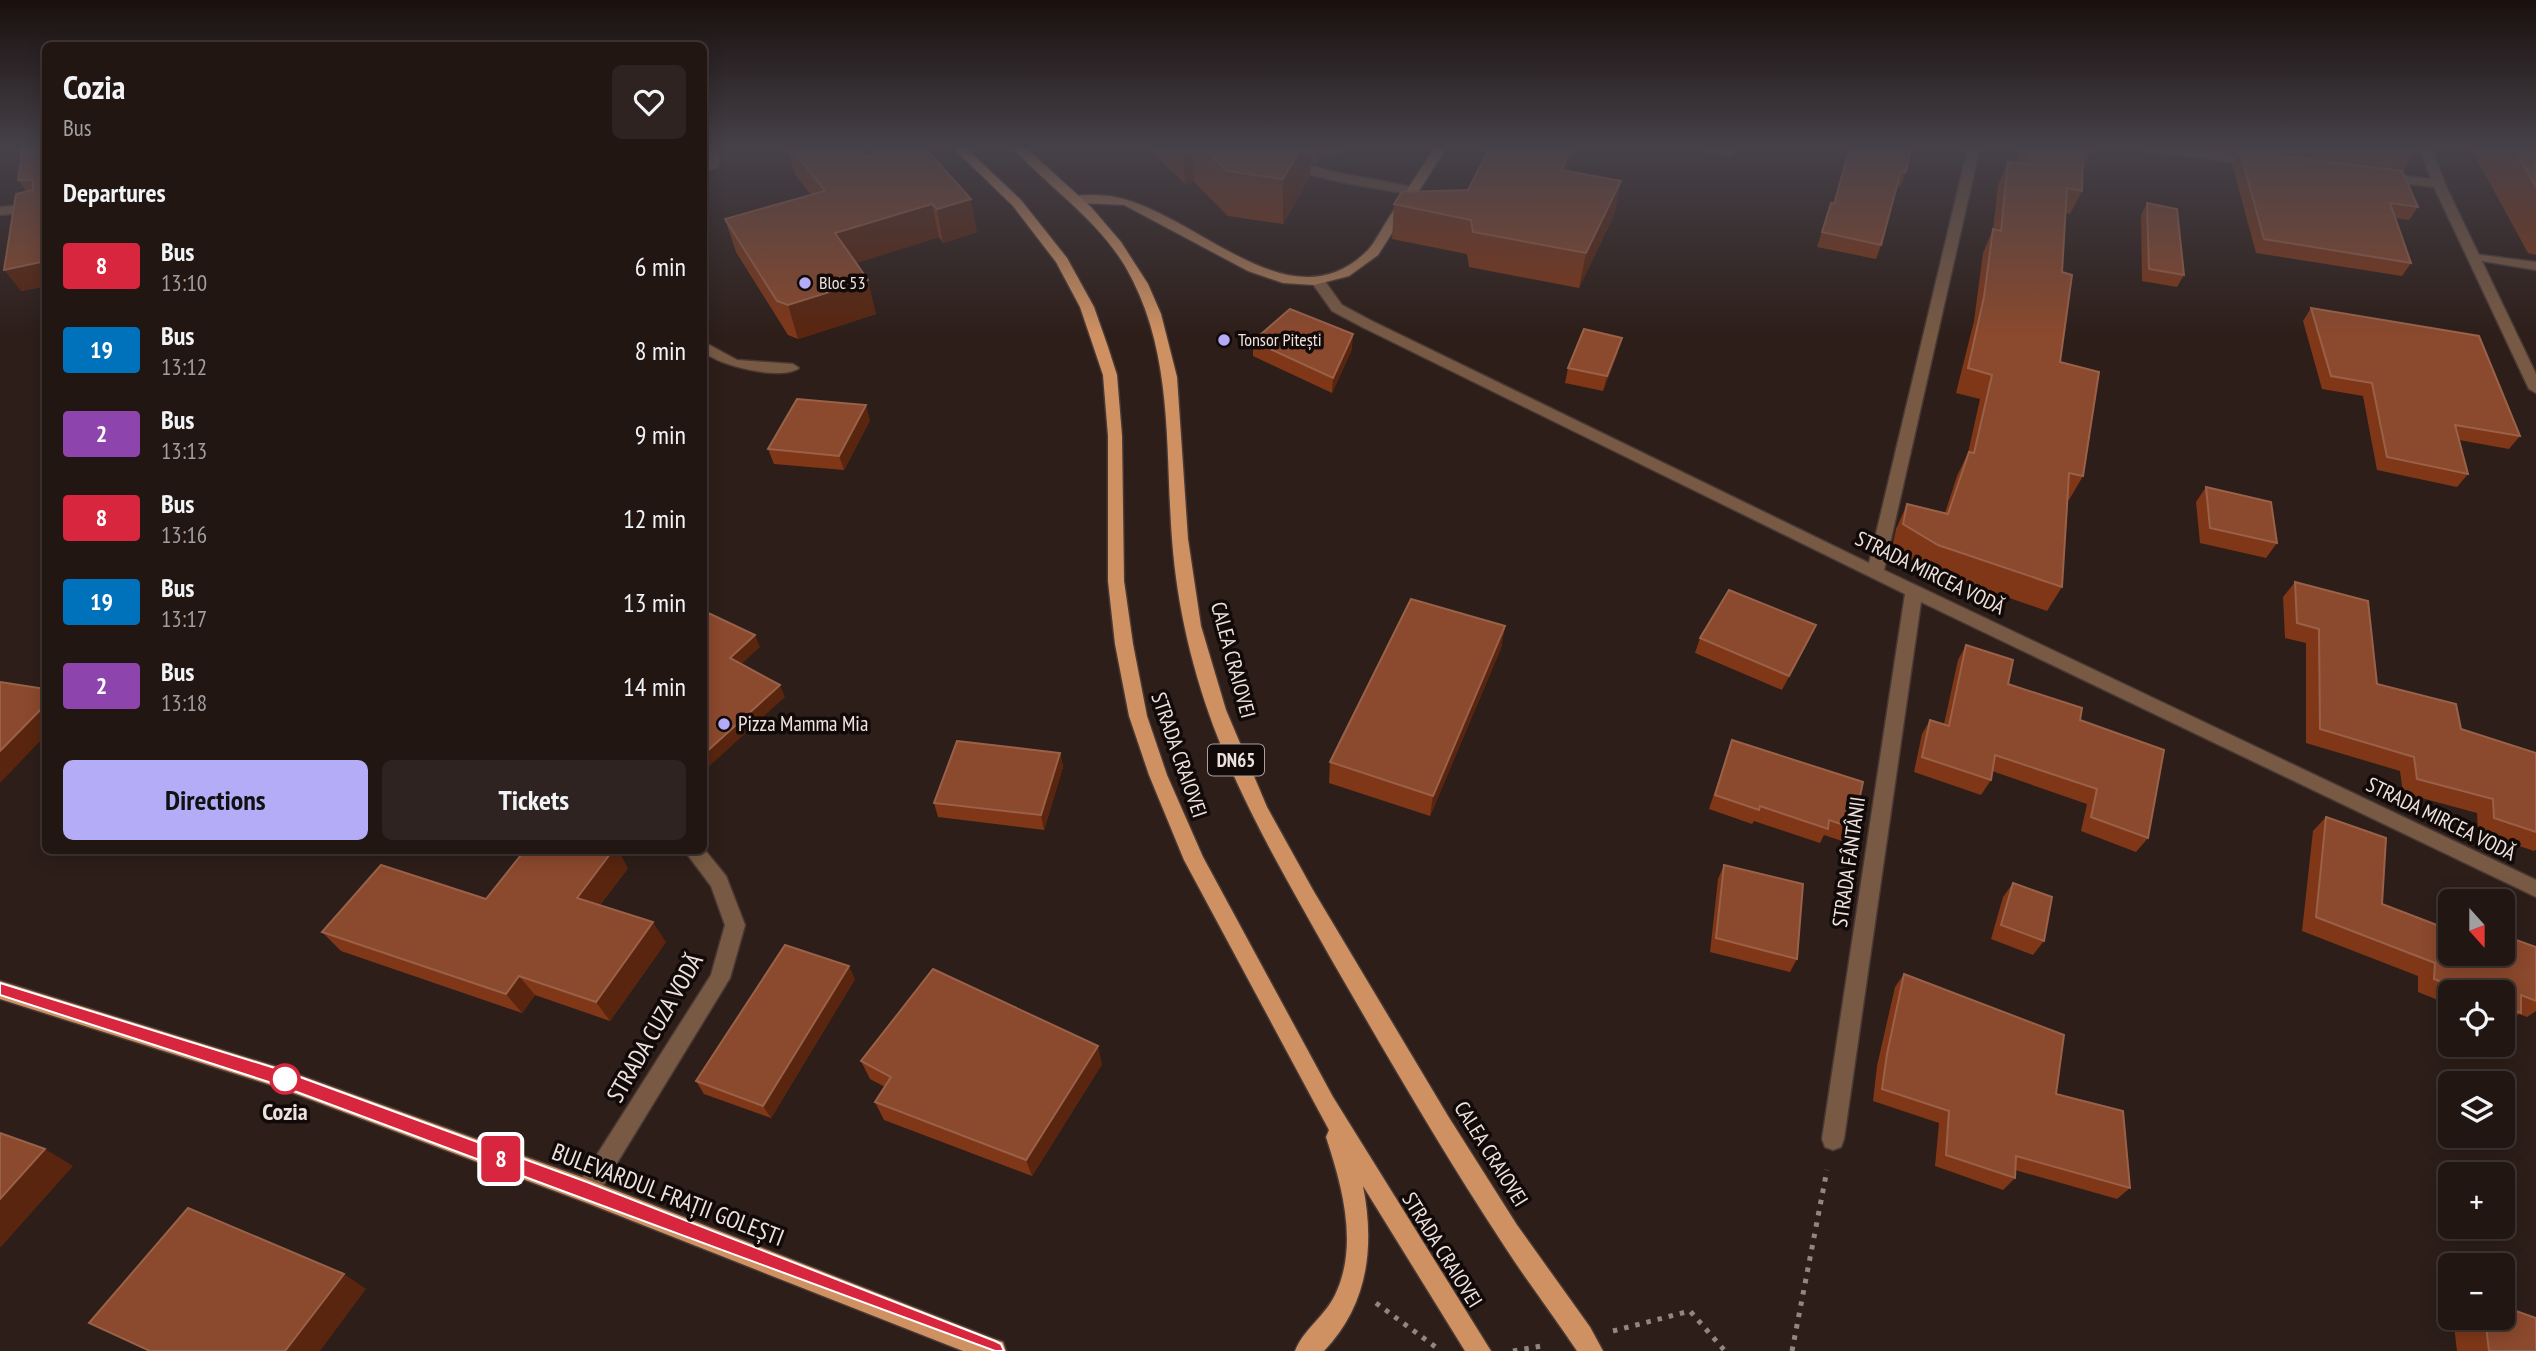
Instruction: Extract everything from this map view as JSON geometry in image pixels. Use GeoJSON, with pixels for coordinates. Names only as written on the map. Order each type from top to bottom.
{"type":"FeatureCollection","features":[{"type":"Feature","properties":{"kind":"main road","name":"STRADA CRAIOVEI"},"geometry":{"type":"LineString","coordinates":[[1023,210],[1062,261],[1087,307],[1110,375],[1115,436],[1116,581],[1124,644],[1138,716],[1158,775],[1194,860],[1325,1104],[1479,1351]]}},
{"type":"Feature","properties":{"kind":"main road","name":"CALEA CRAIOVEI"},"geometry":{"type":"LineString","coordinates":[[1088,210],[1120,249],[1140,282],[1156,316],[1170,367],[1176,434],[1180,541],[1193,627],[1212,699],[1238,766],[1269,831],[1377,1018],[1510,1235],[1587,1345]]}},
{"type":"Feature","properties":{"kind":"main road","name":"BULEVARDUL FRAȚII GOLEȘTI"},"geometry":{"type":"LineString","coordinates":[[0,990],[278,1077],[587,1191],[994,1351]]}},
{"type":"Feature","properties":{"kind":"main road"},"geometry":{"type":"LineString","coordinates":[[1307,1351],[1332,1323],[1352,1285],[1360,1240],[1356,1196],[1325,1104]]}},
{"type":"Feature","properties":{"kind":"street"},"geometry":{"type":"LineString","coordinates":[[1144,210],[1268,276],[1317,280],[1338,276],[1359,266],[1373,252],[1401,210]]}},
{"type":"Feature","properties":{"kind":"street"},"geometry":{"type":"LineString","coordinates":[[1875,573],[1959,210]]}},
{"type":"Feature","properties":{"kind":"street"},"geometry":{"type":"LineString","coordinates":[[2451,210],[2536,389]]}},
{"type":"Feature","properties":{"kind":"street","name":"STRADA MIRCEA VODĂ"},"geometry":{"type":"LineString","coordinates":[[1317,280],[1337,307],[1367,324],[1914,592],[2536,890]]}},
{"type":"Feature","properties":{"kind":"street","name":"STRADA FÂNTÂNII"},"geometry":{"type":"LineString","coordinates":[[1833,1139],[1914,592]]}},
{"type":"Feature","properties":{"kind":"street","name":"STRADA CUZA VODĂ"},"geometry":{"type":"LineString","coordinates":[[587,1191],[720,978],[735,925],[719,882],[696,854]]}},
{"type":"Feature","properties":{"kind":"lane"},"geometry":{"type":"LineString","coordinates":[[2474,257],[2536,266]]}},
{"type":"Feature","properties":{"kind":"lane"},"geometry":{"type":"LineString","coordinates":[[707,350],[712,356],[747,366],[793,368]]}},
{"type":"Feature","properties":{"kind":"path"},"geometry":{"type":"LineString","coordinates":[[1792,1351],[1833,1139]]}},
{"type":"Feature","properties":{"kind":"path"},"geometry":{"type":"LineString","coordinates":[[1352,1285],[1440,1351]]}},
{"type":"Feature","properties":{"kind":"path"},"geometry":{"type":"LineString","coordinates":[[1587,1345],[1690,1311],[1725,1351]]}},
{"type":"Feature","properties":{"kind":"building"},"geometry":{"type":"Polygon","coordinates":[[[13,210],[42,210],[42,262],[4,270],[13,210]]]}},
{"type":"Feature","properties":{"kind":"building"},"geometry":{"type":"Polygon","coordinates":[[[757,210],[912,210],[835,233],[868,280],[788,305],[777,301],[725,219],[757,210]]]}},
{"type":"Feature","properties":{"kind":"building"},"geometry":{"type":"Polygon","coordinates":[[[1423,210],[1607,210],[1586,253],[1473,232],[1471,220],[1423,210]]]}},
{"type":"Feature","properties":{"kind":"building"},"geometry":{"type":"Polygon","coordinates":[[[1829,210],[1890,210],[1881,245],[1822,232],[1829,210]]]}},
{"type":"Feature","properties":{"kind":"building"},"geometry":{"type":"Polygon","coordinates":[[[2003,210],[2066,210],[2062,272],[2072,275],[2060,362],[2099,372],[2083,476],[2069,473],[2062,587],[1938,545],[1903,524],[1907,504],[1948,514],[1969,452],[1974,453],[1992,375],[1968,368],[1984,297],[1993,229],[2001,231],[2003,210]]]}},
{"type":"Feature","properties":{"kind":"building"},"geometry":{"type":"Polygon","coordinates":[[[2147,210],[2177,210],[2184,275],[2149,269],[2147,210]]]}},
{"type":"Feature","properties":{"kind":"building"},"geometry":{"type":"Polygon","coordinates":[[[2256,210],[2392,210],[2411,263],[2264,239],[2256,210]]]}},
{"type":"Feature","properties":{"kind":"building"},"geometry":{"type":"Polygon","coordinates":[[[2311,308],[2479,336],[2520,436],[2455,425],[2468,474],[2387,457],[2372,383],[2331,376],[2311,308]]]}},
{"type":"Feature","properties":{"kind":"building"},"geometry":{"type":"Polygon","coordinates":[[[1290,309],[1353,334],[1333,378],[1253,341],[1290,309]]]}},
{"type":"Feature","properties":{"kind":"building"},"geometry":{"type":"Polygon","coordinates":[[[1584,329],[1622,338],[1607,376],[1568,368],[1584,329]]]}},
{"type":"Feature","properties":{"kind":"building"},"geometry":{"type":"Polygon","coordinates":[[[797,399],[866,405],[839,456],[768,449],[797,399]]]}},
{"type":"Feature","properties":{"kind":"building"},"geometry":{"type":"Polygon","coordinates":[[[2206,487],[2271,502],[2277,543],[2210,528],[2206,487]]]}},
{"type":"Feature","properties":{"kind":"building"},"geometry":{"type":"Polygon","coordinates":[[[2295,582],[2368,601],[2377,684],[2456,704],[2461,729],[2536,753],[2536,832],[2494,818],[2493,799],[2417,779],[2414,757],[2320,729],[2319,629],[2297,623],[2295,582]]]}},
{"type":"Feature","properties":{"kind":"building"},"geometry":{"type":"Polygon","coordinates":[[[1729,590],[1816,625],[1789,676],[1700,638],[1729,590]]]}},
{"type":"Feature","properties":{"kind":"building"},"geometry":{"type":"Polygon","coordinates":[[[1411,599],[1505,626],[1433,796],[1330,762],[1411,599]]]}},
{"type":"Feature","properties":{"kind":"building"},"geometry":{"type":"Polygon","coordinates":[[[707,612],[755,635],[730,658],[780,685],[707,751],[707,612]]]}},
{"type":"Feature","properties":{"kind":"building"},"geometry":{"type":"Polygon","coordinates":[[[1966,645],[2013,660],[2008,684],[2082,708],[2080,720],[2164,750],[2148,838],[2091,817],[2097,789],[1995,755],[1991,780],[1922,757],[1930,720],[1949,726],[1966,645]]]}},
{"type":"Feature","properties":{"kind":"building"},"geometry":{"type":"Polygon","coordinates":[[[0,682],[42,688],[42,708],[0,751],[0,682]]]}},
{"type":"Feature","properties":{"kind":"building"},"geometry":{"type":"Polygon","coordinates":[[[1732,740],[1863,782],[1853,828],[1829,820],[1828,829],[1760,806],[1759,810],[1715,795],[1732,740]]]}},
{"type":"Feature","properties":{"kind":"building"},"geometry":{"type":"Polygon","coordinates":[[[957,741],[1060,753],[1041,815],[934,803],[957,741]]]}},
{"type":"Feature","properties":{"kind":"building"},"geometry":{"type":"Polygon","coordinates":[[[2326,817],[2386,838],[2382,904],[2438,925],[2438,966],[2515,966],[2515,940],[2536,947],[2536,1001],[2521,995],[2521,1013],[2515,1011],[2515,980],[2438,981],[2434,979],[2435,963],[2316,917],[2326,817]]]}},
{"type":"Feature","properties":{"kind":"building"},"geometry":{"type":"Polygon","coordinates":[[[522,854],[610,854],[577,898],[653,922],[596,1002],[519,976],[506,994],[322,932],[381,865],[486,899],[522,854]]]}},
{"type":"Feature","properties":{"kind":"building"},"geometry":{"type":"Polygon","coordinates":[[[1724,865],[1803,884],[1797,959],[1716,938],[1724,865]]]}},
{"type":"Feature","properties":{"kind":"building"},"geometry":{"type":"Polygon","coordinates":[[[2013,883],[2052,897],[2044,941],[2001,925],[2013,883]]]}},
{"type":"Feature","properties":{"kind":"building"},"geometry":{"type":"Polygon","coordinates":[[[785,945],[849,966],[763,1106],[696,1081],[785,945]]]}},
{"type":"Feature","properties":{"kind":"building"},"geometry":{"type":"Polygon","coordinates":[[[933,969],[1098,1046],[1026,1160],[875,1102],[891,1077],[861,1061],[933,969]]]}},
{"type":"Feature","properties":{"kind":"building"},"geometry":{"type":"Polygon","coordinates":[[[1904,974],[2064,1035],[2056,1094],[2123,1111],[2130,1188],[2016,1156],[2015,1178],[1946,1155],[1949,1111],[1882,1089],[1904,974]]]}},
{"type":"Feature","properties":{"kind":"building"},"geometry":{"type":"Polygon","coordinates":[[[0,1133],[45,1149],[0,1199],[0,1133]]]}},
{"type":"Feature","properties":{"kind":"building"},"geometry":{"type":"Polygon","coordinates":[[[188,1208],[344,1274],[285,1351],[150,1351],[89,1323],[188,1208]]]}},
{"type":"Feature","properties":{"kind":"building"},"geometry":{"type":"Polygon","coordinates":[[[2515,1311],[2536,1318],[2536,1351],[2489,1351],[2486,1330],[2515,1330],[2515,1311]]]}},
{"type":"Feature","properties":{"kind":"bus line","name":"8"},"geometry":{"type":"LineString","coordinates":[[0,990],[278,1077],[587,1191],[995,1351]]}},
{"type":"Feature","properties":{"kind":"place","name":"Bloc 53"},"geometry":{"type":"Point","coordinates":[805,283]}},
{"type":"Feature","properties":{"kind":"place","name":"Tonsor Pitești"},"geometry":{"type":"Point","coordinates":[1224,340]}},
{"type":"Feature","properties":{"kind":"place","name":"Pizza Mamma Mia"},"geometry":{"type":"Point","coordinates":[724,724]}},
{"type":"Feature","properties":{"kind":"place","name":"Cozia"},"geometry":{"type":"Point","coordinates":[285,1079]}}]}
